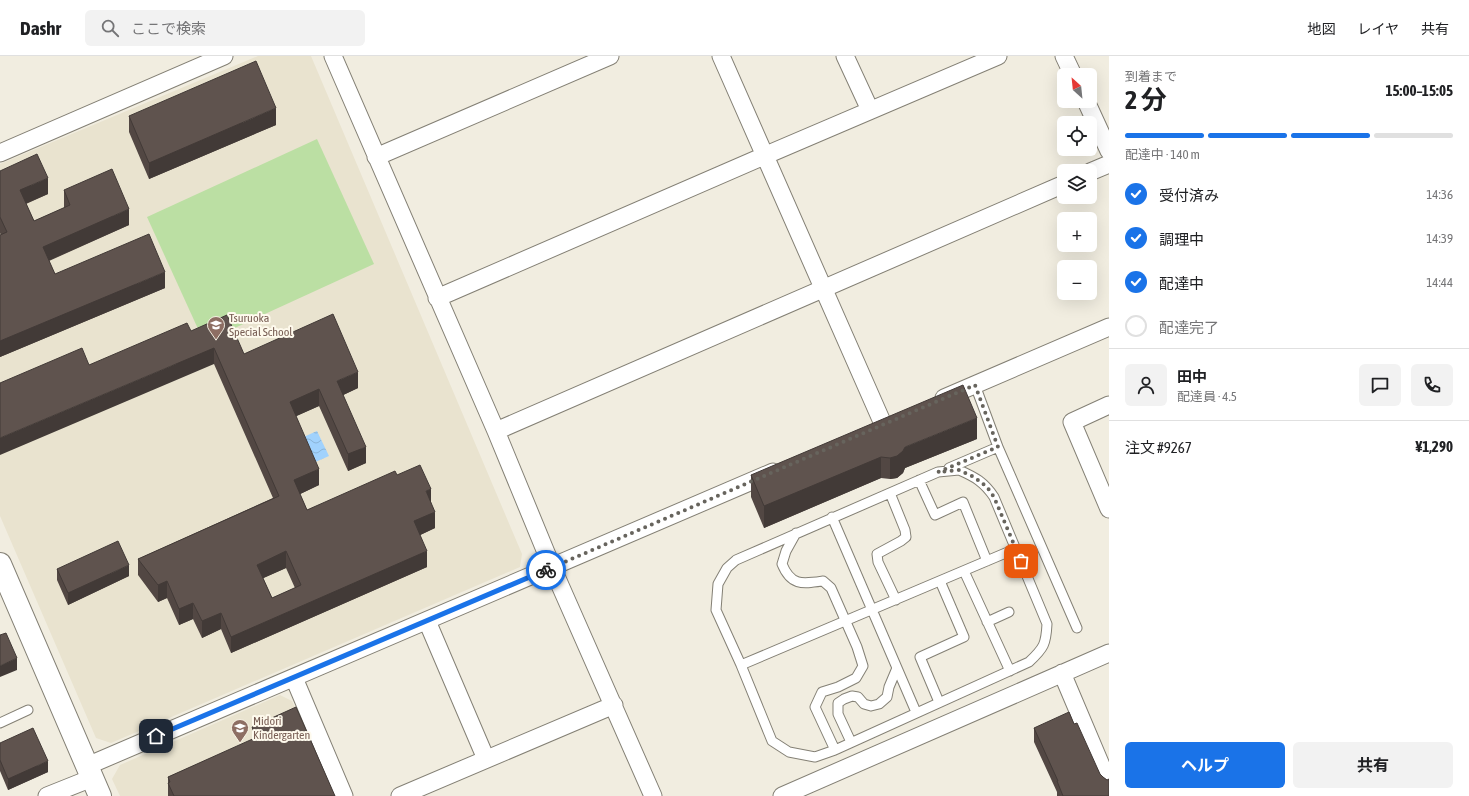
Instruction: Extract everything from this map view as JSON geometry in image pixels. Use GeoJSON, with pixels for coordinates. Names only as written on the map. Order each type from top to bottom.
{"type":"FeatureCollection","features":[{"type":"Feature","properties":{"kind":"street"},"geometry":{"type":"LineString","coordinates":[[0,154],[224,56]]}},
{"type":"Feature","properties":{"kind":"street"},"geometry":{"type":"LineString","coordinates":[[332,56],[496,430],[552,567],[653,796]]}},
{"type":"Feature","properties":{"kind":"street"},"geometry":{"type":"LineString","coordinates":[[376,157],[610,56]]}},
{"type":"Feature","properties":{"kind":"street"},"geometry":{"type":"LineString","coordinates":[[721,56],[883,424]]}},
{"type":"Feature","properties":{"kind":"street"},"geometry":{"type":"LineString","coordinates":[[845,56],[870,110]]}},
{"type":"Feature","properties":{"kind":"street"},"geometry":{"type":"LineString","coordinates":[[437,298],[998,56]]}},
{"type":"Feature","properties":{"kind":"street"},"geometry":{"type":"LineString","coordinates":[[1064,56],[1070,68]]}},
{"type":"Feature","properties":{"kind":"street"},"geometry":{"type":"LineString","coordinates":[[1089,108],[1109,151]]}},
{"type":"Feature","properties":{"kind":"street"},"geometry":{"type":"LineString","coordinates":[[1097,169],[1109,164]]}},
{"type":"Feature","properties":{"kind":"street"},"geometry":{"type":"LineString","coordinates":[[496,430],[823,290],[1057,187]]}},
{"type":"Feature","properties":{"kind":"street"},"geometry":{"type":"LineString","coordinates":[[932,403],[1109,327]]}},
{"type":"Feature","properties":{"kind":"street"},"geometry":{"type":"LineString","coordinates":[[1109,405],[1072,422],[1109,509]]}},
{"type":"Feature","properties":{"kind":"street"},"geometry":{"type":"LineString","coordinates":[[47,796],[93,780],[294,678],[789,465]]}},
{"type":"Feature","properties":{"kind":"street"},"geometry":{"type":"LineString","coordinates":[[0,564],[93,780]]}},
{"type":"Feature","properties":{"kind":"street"},"geometry":{"type":"LineString","coordinates":[[427,621],[486,759]]}},
{"type":"Feature","properties":{"kind":"street"},"geometry":{"type":"LineString","coordinates":[[787,795],[1109,653]]}},
{"type":"Feature","properties":{"kind":"street"},"geometry":{"type":"LineString","coordinates":[[1062,673],[1109,784]]}},
{"type":"Feature","properties":{"kind":"street"},"geometry":{"type":"LineString","coordinates":[[294,678],[344,796]]}},
{"type":"Feature","properties":{"kind":"street"},"geometry":{"type":"LineString","coordinates":[[400,796],[614,705]]}},
{"type":"Feature","properties":{"kind":"lane"},"geometry":{"type":"LineString","coordinates":[[975,385],[998,447],[1077,628]]}},
{"type":"Feature","properties":{"kind":"lane"},"geometry":{"type":"LineString","coordinates":[[938,472],[959,470],[974,477],[987,487],[994,497],[1047,624],[1046,640],[1040,652],[1029,662],[835,750],[815,757],[789,752],[772,741],[741,665],[716,610],[716,596],[720,581],[727,568],[736,560],[796,533],[832,517],[890,493],[919,480],[938,472],[998,447]]}},
{"type":"Feature","properties":{"kind":"lane"},"geometry":{"type":"LineString","coordinates":[[919,480],[935,515],[963,502],[987,561]]}},
{"type":"Feature","properties":{"kind":"lane"},"geometry":{"type":"LineString","coordinates":[[890,493],[905,530],[906,537],[901,542],[877,554],[878,562],[896,600]]}},
{"type":"Feature","properties":{"kind":"lane"},"geometry":{"type":"LineString","coordinates":[[832,517],[916,712]]}},
{"type":"Feature","properties":{"kind":"lane"},"geometry":{"type":"LineString","coordinates":[[796,533],[786,551],[782,564],[786,575],[796,583],[823,581],[831,588],[857,648],[863,666],[856,678],[838,687],[822,692],[815,707],[835,750]]}},
{"type":"Feature","properties":{"kind":"lane"},"geometry":{"type":"LineString","coordinates":[[741,665],[1016,549]]}},
{"type":"Feature","properties":{"kind":"lane"},"geometry":{"type":"LineString","coordinates":[[964,571],[1010,671]]}},
{"type":"Feature","properties":{"kind":"lane"},"geometry":{"type":"LineString","coordinates":[[939,702],[920,657],[964,637],[940,581]]}},
{"type":"Feature","properties":{"kind":"lane"},"geometry":{"type":"LineString","coordinates":[[987,622],[1009,612]]}},
{"type":"Feature","properties":{"kind":"lane"},"geometry":{"type":"LineString","coordinates":[[851,742],[838,714],[838,703],[852,696],[858,697],[864,704],[871,706],[879,704],[887,697],[889,687],[897,668]]}},
{"type":"Feature","properties":{"kind":"lane"},"geometry":{"type":"LineString","coordinates":[[0,723],[28,710]]}},
{"type":"Feature","properties":{"kind":"shaded area","name":"Tsuruoka Special School"},"geometry":{"type":"Polygon","coordinates":[[[258,56],[311,56],[522,554],[520,567],[111,743],[96,738],[0,516],[0,164],[258,56]]]}},
{"type":"Feature","properties":{"kind":"shaded area","name":"Midori Kindergarten"},"geometry":{"type":"Polygon","coordinates":[[[280,695],[292,701],[333,796],[120,796],[112,779],[120,765],[280,695]]]}},
{"type":"Feature","properties":{"kind":"green space"},"geometry":{"type":"Polygon","coordinates":[[[317,139],[374,264],[204,342],[147,217],[317,139]]]}},
{"type":"Feature","properties":{"kind":"water"},"geometry":{"type":"Polygon","coordinates":[[[317,431],[329,456],[311,464],[299,439],[317,431]]]}},
{"type":"Feature","properties":{"kind":"building"},"geometry":{"type":"Polygon","coordinates":[[[256,61],[276,108],[149,163],[129,116],[256,61]]]}},
{"type":"Feature","properties":{"kind":"building"},"geometry":{"type":"Polygon","coordinates":[[[37,154],[48,178],[20,190],[34,221],[70,205],[64,190],[112,169],[129,209],[43,247],[55,274],[149,234],[165,272],[0,341],[0,235],[7,232],[0,217],[0,171],[37,154]]]}},
{"type":"Feature","properties":{"kind":"building"},"geometry":{"type":"Polygon","coordinates":[[[333,314],[358,372],[337,381],[366,447],[348,454],[319,389],[290,402],[319,469],[294,480],[307,510],[395,471],[397,475],[420,465],[431,489],[426,491],[435,512],[414,521],[427,551],[231,637],[221,613],[202,621],[193,603],[179,609],[167,581],[158,585],[138,559],[279,496],[214,348],[0,438],[0,383],[82,348],[89,365],[187,323],[191,331],[227,315],[244,354],[333,314]],[[286,551],[257,565],[272,598],[301,585],[286,551]]]}},
{"type":"Feature","properties":{"kind":"building"},"geometry":{"type":"Polygon","coordinates":[[[963,385],[977,418],[905,447],[897,456],[890,458],[881,457],[764,506],[751,475],[963,385]]]}},
{"type":"Feature","properties":{"kind":"building"},"geometry":{"type":"Polygon","coordinates":[[[118,541],[129,565],[68,593],[57,569],[118,541]]]}},
{"type":"Feature","properties":{"kind":"building"},"geometry":{"type":"Polygon","coordinates":[[[6,633],[17,658],[0,666],[0,635],[6,633]]]}},
{"type":"Feature","properties":{"kind":"building"},"geometry":{"type":"Polygon","coordinates":[[[296,707],[335,796],[174,796],[168,783],[170,782],[168,777],[257,737],[252,727],[296,707]]]}},
{"type":"Feature","properties":{"kind":"building"},"geometry":{"type":"Polygon","coordinates":[[[1069,712],[1074,724],[1077,723],[1100,774],[1107,780],[1109,779],[1109,796],[1063,796],[1058,781],[1034,728],[1069,712]]]}},
{"type":"Feature","properties":{"kind":"building"},"geometry":{"type":"Polygon","coordinates":[[[33,728],[48,761],[8,779],[0,760],[0,743],[33,728]]]}},
{"type":"Feature","properties":{"kind":"way so far"},"geometry":{"type":"LineString","coordinates":[[546,570],[975,385],[998,447],[938,472],[959,470],[974,477],[987,487],[994,497],[1021,561]]}},
{"type":"Feature","properties":{"kind":"place","name":"Tsuruoka Special School"},"geometry":{"type":"Point","coordinates":[216,340]}},
{"type":"Feature","properties":{"kind":"place","name":"Midori Kindergarten"},"geometry":{"type":"Point","coordinates":[240,743]}},
{"type":"Feature","properties":{"kind":"route"},"geometry":{"type":"LineString","coordinates":[[156,736],[546,570]]}}]}
